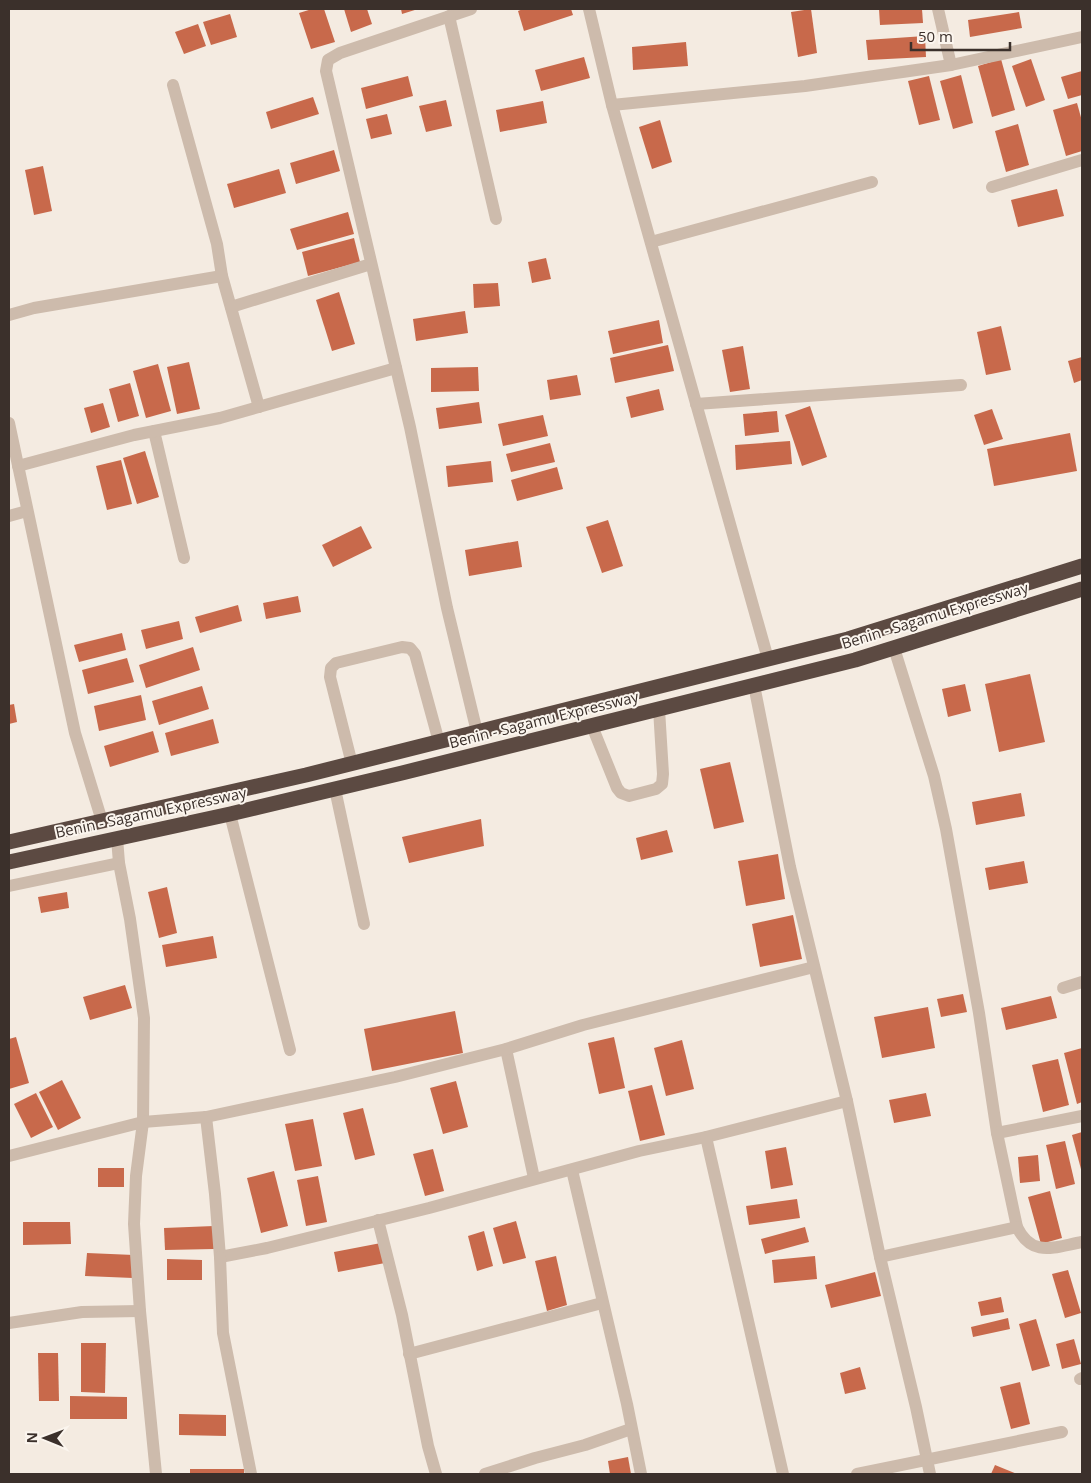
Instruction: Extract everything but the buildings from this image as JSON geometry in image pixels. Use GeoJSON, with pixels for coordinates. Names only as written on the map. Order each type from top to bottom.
{"type":"FeatureCollection","features":[{"type":"Feature","properties":{"kind":"highway"},"geometry":{"type":"LineString","coordinates":[[9,842],[352,764],[848,639],[1082,566]]}},
{"type":"Feature","properties":{"kind":"highway","name":"Benin - Sagamu Expressway"},"geometry":{"type":"LineString","coordinates":[[9,862],[335,789],[855,660],[1082,589]]}},
{"type":"Feature","properties":{"kind":"street"},"geometry":{"type":"LineString","coordinates":[[471,9],[340,53],[328,60],[326,71],[410,427],[447,608],[477,732]]}},
{"type":"Feature","properties":{"kind":"street"},"geometry":{"type":"LineString","coordinates":[[589,9],[612,105],[768,659]]}},
{"type":"Feature","properties":{"kind":"street"},"geometry":{"type":"LineString","coordinates":[[938,9],[951,65]]}},
{"type":"Feature","properties":{"kind":"street"},"geometry":{"type":"LineString","coordinates":[[449,16],[496,219]]}},
{"type":"Feature","properties":{"kind":"street"},"geometry":{"type":"LineString","coordinates":[[612,105],[805,86],[951,65],[1082,36]]}},
{"type":"Feature","properties":{"kind":"street"},"geometry":{"type":"LineString","coordinates":[[174,85],[217,244],[222,276],[259,407]]}},
{"type":"Feature","properties":{"kind":"street"},"geometry":{"type":"LineString","coordinates":[[992,188],[1082,160]]}},
{"type":"Feature","properties":{"kind":"street"},"geometry":{"type":"LineString","coordinates":[[651,242],[872,182]]}},
{"type":"Feature","properties":{"kind":"street"},"geometry":{"type":"LineString","coordinates":[[231,307],[371,264]]}},
{"type":"Feature","properties":{"kind":"street"},"geometry":{"type":"LineString","coordinates":[[9,315],[34,308],[222,276]]}},
{"type":"Feature","properties":{"kind":"street"},"geometry":{"type":"LineString","coordinates":[[18,466],[154,431],[220,418],[396,368]]}},
{"type":"Feature","properties":{"kind":"street"},"geometry":{"type":"LineString","coordinates":[[696,404],[961,385]]}},
{"type":"Feature","properties":{"kind":"street"},"geometry":{"type":"LineString","coordinates":[[9,428],[75,733],[102,821]]}},
{"type":"Feature","properties":{"kind":"street"},"geometry":{"type":"LineString","coordinates":[[154,431],[184,558]]}},
{"type":"Feature","properties":{"kind":"street"},"geometry":{"type":"LineString","coordinates":[[9,516],[27,511]]}},
{"type":"Feature","properties":{"kind":"street"},"geometry":{"type":"LineString","coordinates":[[352,764],[330,677],[330,668],[336,663],[402,647],[410,648],[415,654],[439,742]]}},
{"type":"Feature","properties":{"kind":"street"},"geometry":{"type":"LineString","coordinates":[[894,648],[934,776],[946,830],[979,1013],[997,1133],[1017,1226],[1023,1239],[1033,1246],[1048,1248],[1082,1242]]}},
{"type":"Feature","properties":{"kind":"street"},"geometry":{"type":"LineString","coordinates":[[754,685],[790,867],[847,1101],[880,1257],[930,1474]]}},
{"type":"Feature","properties":{"kind":"street"},"geometry":{"type":"LineString","coordinates":[[592,726],[617,788],[621,793],[629,796],[656,789],[662,784],[659,709]]}},
{"type":"Feature","properties":{"kind":"street"},"geometry":{"type":"LineString","coordinates":[[335,789],[364,924]]}},
{"type":"Feature","properties":{"kind":"street"},"geometry":{"type":"LineString","coordinates":[[230,814],[290,1050]]}},
{"type":"Feature","properties":{"kind":"street"},"geometry":{"type":"LineString","coordinates":[[117,838],[118,863],[133,937],[144,1018],[143,1122],[136,1176],[134,1224],[140,1311],[156,1474]]}},
{"type":"Feature","properties":{"kind":"street"},"geometry":{"type":"LineString","coordinates":[[9,886],[118,863]]}},
{"type":"Feature","properties":{"kind":"street"},"geometry":{"type":"LineString","coordinates":[[9,1156],[143,1122],[206,1117],[395,1077],[506,1050],[583,1025],[814,967]]}},
{"type":"Feature","properties":{"kind":"street"},"geometry":{"type":"LineString","coordinates":[[1063,988],[1082,982]]}},
{"type":"Feature","properties":{"kind":"street"},"geometry":{"type":"LineString","coordinates":[[506,1050],[534,1178]]}},
{"type":"Feature","properties":{"kind":"street"},"geometry":{"type":"LineString","coordinates":[[220,1257],[267,1248],[429,1208],[534,1178],[847,1101]]}},
{"type":"Feature","properties":{"kind":"street"},"geometry":{"type":"LineString","coordinates":[[997,1133],[1082,1116]]}},
{"type":"Feature","properties":{"kind":"street"},"geometry":{"type":"LineString","coordinates":[[206,1117],[220,1257],[223,1333],[251,1474]]}},
{"type":"Feature","properties":{"kind":"street"},"geometry":{"type":"LineString","coordinates":[[706,1137],[783,1474]]}},
{"type":"Feature","properties":{"kind":"street"},"geometry":{"type":"LineString","coordinates":[[572,1170],[627,1404],[641,1474]]}},
{"type":"Feature","properties":{"kind":"street"},"geometry":{"type":"LineString","coordinates":[[378,1220],[402,1315],[428,1446],[436,1474]]}},
{"type":"Feature","properties":{"kind":"street"},"geometry":{"type":"LineString","coordinates":[[880,1257],[1017,1226]]}},
{"type":"Feature","properties":{"kind":"street"},"geometry":{"type":"LineString","coordinates":[[409,1354],[602,1303]]}},
{"type":"Feature","properties":{"kind":"street"},"geometry":{"type":"LineString","coordinates":[[9,1323],[82,1312],[140,1311]]}},
{"type":"Feature","properties":{"kind":"street"},"geometry":{"type":"LineString","coordinates":[[485,1474],[585,1445],[631,1429]]}},
{"type":"Feature","properties":{"kind":"street"},"geometry":{"type":"LineString","coordinates":[[857,1474],[1062,1432]]}}]}
